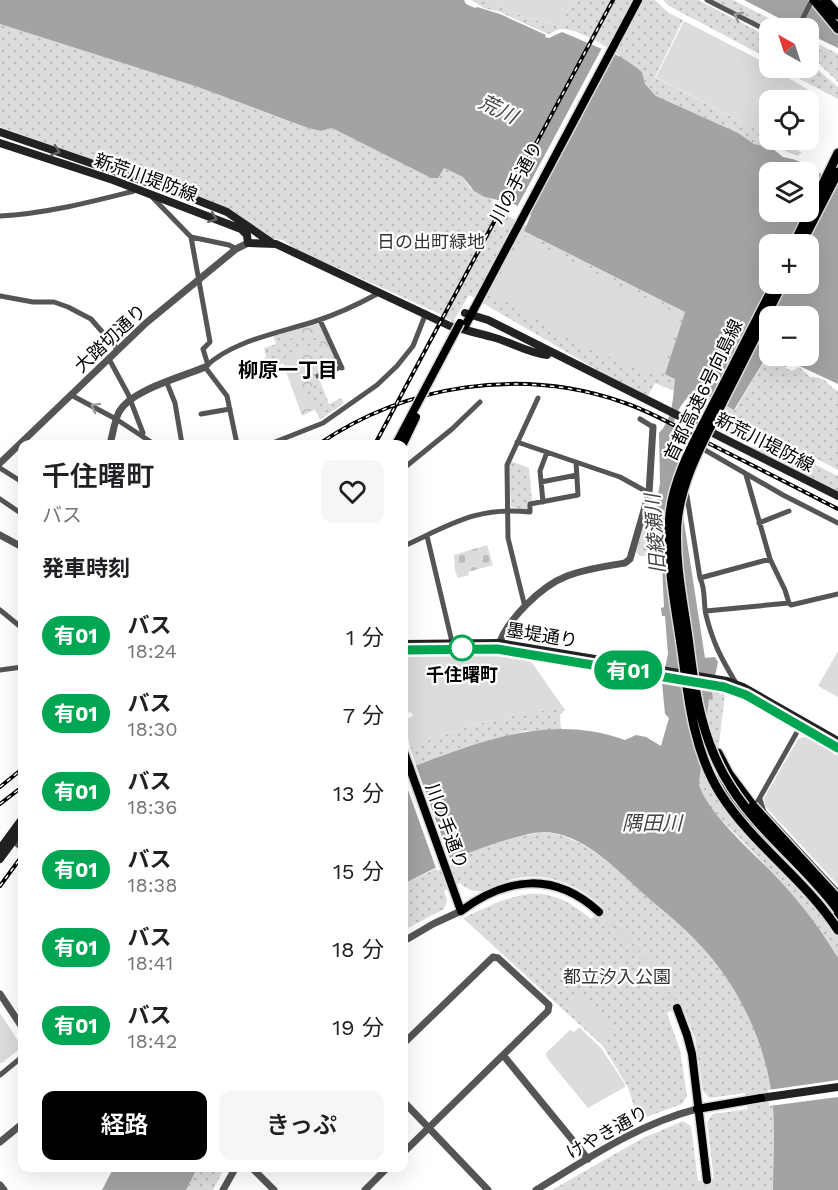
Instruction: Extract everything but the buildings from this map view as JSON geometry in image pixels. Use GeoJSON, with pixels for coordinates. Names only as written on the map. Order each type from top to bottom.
{"type":"FeatureCollection","features":[{"type":"Feature","properties":{"kind":"highway"},"geometry":{"type":"LineString","coordinates":[[813,0],[838,29]]}},
{"type":"Feature","properties":{"kind":"highway"},"geometry":{"type":"LineString","coordinates":[[825,0],[838,15]]}},
{"type":"Feature","properties":{"kind":"highway"},"geometry":{"type":"LineString","coordinates":[[799,234],[838,153]]}},
{"type":"Feature","properties":{"kind":"highway"},"geometry":{"type":"LineString","coordinates":[[799,234],[838,163]]}},
{"type":"Feature","properties":{"kind":"highway"},"geometry":{"type":"LineString","coordinates":[[806,234],[838,163]]}},
{"type":"Feature","properties":{"kind":"highway"},"geometry":{"type":"LineString","coordinates":[[806,234],[838,172]]}},
{"type":"Feature","properties":{"kind":"highway","name":"首都高速6号向島線"},"geometry":{"type":"LineString","coordinates":[[770,294],[679,477],[672,500],[669,525],[670,549],[692,713],[703,757],[714,782],[728,805],[748,830],[815,900],[838,930]]}},
{"type":"Feature","properties":{"kind":"highway","name":"首都高速6号向島線"},"geometry":{"type":"LineString","coordinates":[[777,294],[687,480],[680,502],[677,548],[694,683],[710,747],[732,788],[758,822],[819,886],[838,910]]}},
{"type":"Feature","properties":{"kind":"highway"},"geometry":{"type":"LineString","coordinates":[[694,683],[713,743],[733,780],[762,817],[838,899]]}},
{"type":"Feature","properties":{"kind":"highway"},"geometry":{"type":"LineString","coordinates":[[692,713],[710,765],[729,795],[752,825],[808,882],[838,919]]}},
{"type":"Feature","properties":{"kind":"main road","name":"川の手通り"},"geometry":{"type":"LineString","coordinates":[[405,440],[469,311],[632,0]]}},
{"type":"Feature","properties":{"kind":"main road","name":"川の手通り"},"geometry":{"type":"LineString","coordinates":[[469,311],[638,0]]}},
{"type":"Feature","properties":{"kind":"main road","name":"新荒川堤防線"},"geometry":{"type":"LineString","coordinates":[[0,132],[227,212],[274,244],[469,333],[492,337],[538,354],[547,355],[549,351]]}},
{"type":"Feature","properties":{"kind":"main road","name":"新荒川堤防線"},"geometry":{"type":"LineString","coordinates":[[0,143],[153,195],[241,229],[247,235],[248,243],[274,244]]}},
{"type":"Feature","properties":{"kind":"main road","name":"新荒川堤防線"},"geometry":{"type":"LineString","coordinates":[[469,311],[838,496]]}},
{"type":"Feature","properties":{"kind":"main road","name":"川の手通り"},"geometry":{"type":"LineString","coordinates":[[398,440],[462,325]]}},
{"type":"Feature","properties":{"kind":"main road","name":"墨堤通り"},"geometry":{"type":"LineString","coordinates":[[408,644],[452,642],[498,646],[714,682],[736,683],[838,748]]}},
{"type":"Feature","properties":{"kind":"main road","name":"墨堤通り"},"geometry":{"type":"LineString","coordinates":[[408,650],[498,646]]}},
{"type":"Feature","properties":{"kind":"main road","name":"墨堤通り"},"geometry":{"type":"LineString","coordinates":[[714,682],[838,741]]}},
{"type":"Feature","properties":{"kind":"main road","name":"川の手通り"},"geometry":{"type":"LineString","coordinates":[[408,764],[461,911]]}},
{"type":"Feature","properties":{"kind":"main road"},"geometry":{"type":"LineString","coordinates":[[0,849],[18,829]]}},
{"type":"Feature","properties":{"kind":"main road"},"geometry":{"type":"LineString","coordinates":[[0,859],[18,833]]}},
{"type":"Feature","properties":{"kind":"main road"},"geometry":{"type":"LineString","coordinates":[[461,911],[512,891],[545,888],[572,897],[597,914]]}},
{"type":"Feature","properties":{"kind":"main road"},"geometry":{"type":"LineString","coordinates":[[674,1009],[687,1054],[707,1180]]}},
{"type":"Feature","properties":{"kind":"main road"},"geometry":{"type":"LineString","coordinates":[[697,1109],[838,1088]]}},
{"type":"Feature","properties":{"kind":"street"},"geometry":{"type":"LineString","coordinates":[[707,0],[759,26]]}},
{"type":"Feature","properties":{"kind":"street"},"geometry":{"type":"LineString","coordinates":[[803,18],[813,0]]}},
{"type":"Feature","properties":{"kind":"street"},"geometry":{"type":"LineString","coordinates":[[0,216],[26,214],[92,202],[135,189]]}},
{"type":"Feature","properties":{"kind":"street"},"geometry":{"type":"LineString","coordinates":[[153,195],[153,198],[191,237],[229,245],[236,249]]}},
{"type":"Feature","properties":{"kind":"street"},"geometry":{"type":"LineString","coordinates":[[191,237],[210,342],[203,349],[207,366],[227,396],[236,440]]}},
{"type":"Feature","properties":{"kind":"street","name":"大踏切通り"},"geometry":{"type":"LineString","coordinates":[[24,440],[146,323],[236,249],[248,243]]}},
{"type":"Feature","properties":{"kind":"street"},"geometry":{"type":"LineString","coordinates":[[111,440],[121,409],[145,392],[207,366],[216,358],[253,340],[321,320],[351,308],[377,294],[378,291]]}},
{"type":"Feature","properties":{"kind":"street"},"geometry":{"type":"LineString","coordinates":[[0,296],[33,302],[54,302],[68,307],[91,319],[118,350]]}},
{"type":"Feature","properties":{"kind":"street"},"geometry":{"type":"LineString","coordinates":[[280,440],[323,423],[377,385],[397,366],[413,346],[426,313]]}},
{"type":"Feature","properties":{"kind":"street"},"geometry":{"type":"LineString","coordinates":[[318,376],[342,367],[321,320]]}},
{"type":"Feature","properties":{"kind":"street"},"geometry":{"type":"LineString","coordinates":[[109,359],[131,400],[141,435]]}},
{"type":"Feature","properties":{"kind":"street"},"geometry":{"type":"LineString","coordinates":[[167,382],[181,440]]}},
{"type":"Feature","properties":{"kind":"street"},"geometry":{"type":"LineString","coordinates":[[71,395],[116,419],[148,440]]}},
{"type":"Feature","properties":{"kind":"street"},"geometry":{"type":"LineString","coordinates":[[525,607],[508,538],[507,465],[538,398]]}},
{"type":"Feature","properties":{"kind":"street"},"geometry":{"type":"LineString","coordinates":[[408,465],[452,429],[480,402]]}},
{"type":"Feature","properties":{"kind":"street"},"geometry":{"type":"LineString","coordinates":[[201,414],[230,410]]}},
{"type":"Feature","properties":{"kind":"street"},"geometry":{"type":"LineString","coordinates":[[498,646],[512,621],[558,579],[628,561],[632,555],[649,493],[653,427],[640,419]]}},
{"type":"Feature","properties":{"kind":"street"},"geometry":{"type":"LineString","coordinates":[[517,442],[620,477],[649,493]]}},
{"type":"Feature","properties":{"kind":"street","name":"大踏切通り"},"geometry":{"type":"LineString","coordinates":[[0,463],[18,446]]}},
{"type":"Feature","properties":{"kind":"street"},"geometry":{"type":"LineString","coordinates":[[736,683],[713,642],[706,611],[705,589],[700,578],[686,488],[686,470],[690,453],[697,446],[746,475],[838,523]]}},
{"type":"Feature","properties":{"kind":"street"},"geometry":{"type":"LineString","coordinates":[[543,502],[540,471],[547,452]]}},
{"type":"Feature","properties":{"kind":"street"},"geometry":{"type":"LineString","coordinates":[[408,544],[447,524],[471,516],[508,510],[530,512],[530,504],[578,495],[576,462]]}},
{"type":"Feature","properties":{"kind":"street"},"geometry":{"type":"LineString","coordinates":[[0,468],[18,479]]}},
{"type":"Feature","properties":{"kind":"street"},"geometry":{"type":"LineString","coordinates":[[746,475],[770,559],[789,603]]}},
{"type":"Feature","properties":{"kind":"street"},"geometry":{"type":"LineString","coordinates":[[541,482],[577,476]]}},
{"type":"Feature","properties":{"kind":"street"},"geometry":{"type":"LineString","coordinates":[[0,499],[18,511]]}},
{"type":"Feature","properties":{"kind":"street"},"geometry":{"type":"LineString","coordinates":[[759,523],[789,511]]}},
{"type":"Feature","properties":{"kind":"street"},"geometry":{"type":"LineString","coordinates":[[0,535],[18,545]]}},
{"type":"Feature","properties":{"kind":"street"},"geometry":{"type":"LineString","coordinates":[[427,536],[452,642]]}},
{"type":"Feature","properties":{"kind":"street"},"geometry":{"type":"LineString","coordinates":[[700,578],[770,559]]}},
{"type":"Feature","properties":{"kind":"street"},"geometry":{"type":"LineString","coordinates":[[706,611],[789,603],[791,605],[838,594]]}},
{"type":"Feature","properties":{"kind":"street"},"geometry":{"type":"LineString","coordinates":[[0,610],[18,625]]}},
{"type":"Feature","properties":{"kind":"street"},"geometry":{"type":"LineString","coordinates":[[0,670],[18,668]]}},
{"type":"Feature","properties":{"kind":"street"},"geometry":{"type":"LineString","coordinates":[[759,798],[767,820],[766,824],[759,827],[751,818],[759,798],[802,724]]}},
{"type":"Feature","properties":{"kind":"street"},"geometry":{"type":"LineString","coordinates":[[764,812],[838,892]]}},
{"type":"Feature","properties":{"kind":"street"},"geometry":{"type":"LineString","coordinates":[[13,842],[18,846]]}},
{"type":"Feature","properties":{"kind":"street"},"geometry":{"type":"LineString","coordinates":[[408,939],[461,911]]}},
{"type":"Feature","properties":{"kind":"street"},"geometry":{"type":"LineString","coordinates":[[408,1039],[489,959],[495,957],[543,998],[550,1007],[408,1148]]}},
{"type":"Feature","properties":{"kind":"street"},"geometry":{"type":"LineString","coordinates":[[0,994],[18,1021]]}},
{"type":"Feature","properties":{"kind":"street"},"geometry":{"type":"LineString","coordinates":[[503,1055],[588,1159]]}},
{"type":"Feature","properties":{"kind":"street"},"geometry":{"type":"LineString","coordinates":[[0,1075],[18,1060]]}},
{"type":"Feature","properties":{"kind":"street"},"geometry":{"type":"LineString","coordinates":[[408,1106],[488,1190]]}},
{"type":"Feature","properties":{"kind":"street","name":"けやき通り"},"geometry":{"type":"LineString","coordinates":[[536,1190],[653,1124],[697,1109]]}},
{"type":"Feature","properties":{"kind":"street"},"geometry":{"type":"LineString","coordinates":[[0,1142],[18,1127]]}},
{"type":"Feature","properties":{"kind":"street"},"geometry":{"type":"LineString","coordinates":[[223,1190],[233,1172]]}},
{"type":"Feature","properties":{"kind":"street"},"geometry":{"type":"LineString","coordinates":[[256,1172],[274,1190]]}},
{"type":"Feature","properties":{"kind":"street"},"geometry":{"type":"LineString","coordinates":[[365,1190],[383,1172]]}},
{"type":"Feature","properties":{"kind":"street"},"geometry":{"type":"LineString","coordinates":[[0,1185],[4,1190]]}},
{"type":"Feature","properties":{"kind":"green space"},"geometry":{"type":"Polygon","coordinates":[[[471,0],[487,0],[527,18],[560,26],[573,0],[655,0],[669,13],[683,20],[655,77],[759,131],[759,146],[656,96],[645,84],[642,72],[581,33],[561,29],[548,34],[500,12],[484,8],[471,0]]]}},
{"type":"Feature","properties":{"kind":"green space"},"geometry":{"type":"Polygon","coordinates":[[[487,0],[573,0],[560,26],[527,18],[487,0]]]}},
{"type":"Feature","properties":{"kind":"green space"},"geometry":{"type":"Polygon","coordinates":[[[663,0],[698,0],[759,32],[759,54],[669,6],[663,0]]]}},
{"type":"Feature","properties":{"kind":"green space"},"geometry":{"type":"Polygon","coordinates":[[[709,0],[733,0],[768,18],[759,18],[759,25],[709,0]]]}},
{"type":"Feature","properties":{"kind":"green space"},"geometry":{"type":"Polygon","coordinates":[[[684,21],[759,60],[759,78],[789,78],[808,90],[759,90],[759,131],[656,77],[684,21]]]}},
{"type":"Feature","properties":{"kind":"green space","name":"日の出町緑地"},"geometry":{"type":"Polygon","coordinates":[[[0,24],[198,87],[308,128],[321,131],[332,128],[431,178],[444,168],[463,177],[470,188],[493,200],[492,206],[526,226],[524,231],[685,312],[665,374],[675,378],[674,391],[655,383],[648,396],[606,375],[469,295],[453,322],[438,313],[295,249],[283,240],[272,239],[232,210],[0,127],[0,24]]]}},
{"type":"Feature","properties":{"kind":"green space"},"geometry":{"type":"Polygon","coordinates":[[[819,44],[838,54],[838,82],[819,64],[819,44]]]}},
{"type":"Feature","properties":{"kind":"green space"},"geometry":{"type":"Polygon","coordinates":[[[819,71],[838,87],[838,99],[798,78],[819,78],[819,71]]]}},
{"type":"Feature","properties":{"kind":"green space"},"geometry":{"type":"Polygon","coordinates":[[[783,150],[797,150],[801,152],[798,156],[783,150]]]}},
{"type":"Feature","properties":{"kind":"green space"},"geometry":{"type":"Polygon","coordinates":[[[523,236],[680,315],[659,377],[581,346],[490,292],[523,236]]]}},
{"type":"Feature","properties":{"kind":"green space"},"geometry":{"type":"Polygon","coordinates":[[[321,323],[339,367],[318,376],[329,404],[341,398],[344,403],[320,420],[315,409],[302,416],[283,363],[260,373],[256,362],[266,357],[264,348],[276,344],[273,336],[321,323]]]}},
{"type":"Feature","properties":{"kind":"green space"},"geometry":{"type":"Polygon","coordinates":[[[321,324],[340,366],[317,373],[324,353],[319,341],[308,335],[289,340],[283,338],[282,334],[321,324]]]}},
{"type":"Feature","properties":{"kind":"green space"},"geometry":{"type":"Polygon","coordinates":[[[294,341],[296,346],[305,344],[302,350],[311,347],[319,356],[318,362],[312,368],[308,365],[305,376],[313,377],[312,387],[305,394],[309,403],[317,399],[322,417],[320,419],[316,409],[303,414],[283,362],[293,351],[289,349],[294,341]]]}},
{"type":"Feature","properties":{"kind":"green space"},"geometry":{"type":"Polygon","coordinates":[[[761,366],[782,366],[792,371],[799,367],[810,377],[824,380],[838,391],[838,470],[804,452],[730,432],[717,425],[698,403],[687,397],[696,389],[735,410],[761,366]]]}},
{"type":"Feature","properties":{"kind":"green space"},"geometry":{"type":"Polygon","coordinates":[[[745,445],[804,459],[838,476],[838,492],[745,445]]]}},
{"type":"Feature","properties":{"kind":"green space"},"geometry":{"type":"Polygon","coordinates":[[[511,461],[529,468],[532,501],[527,510],[511,507],[509,463],[511,461]]]}},
{"type":"Feature","properties":{"kind":"green space"},"geometry":{"type":"Polygon","coordinates":[[[652,497],[660,561],[653,555],[641,556],[636,552],[652,497]]]}},
{"type":"Feature","properties":{"kind":"green space"},"geometry":{"type":"Polygon","coordinates":[[[487,545],[493,565],[468,572],[469,575],[458,578],[454,555],[487,545]]]}},
{"type":"Feature","properties":{"kind":"green space"},"geometry":{"type":"Polygon","coordinates":[[[838,651],[838,697],[818,686],[838,651]]]}},
{"type":"Feature","properties":{"kind":"green space"},"geometry":{"type":"Polygon","coordinates":[[[474,654],[530,660],[563,707],[497,719],[410,747],[408,718],[413,716],[411,712],[408,713],[408,657],[474,654]]]}},
{"type":"Feature","properties":{"kind":"green space"},"geometry":{"type":"Polygon","coordinates":[[[712,690],[725,694],[716,769],[838,924],[838,958],[811,918],[711,809],[703,796],[699,784],[709,698],[713,699],[712,690]]]}},
{"type":"Feature","properties":{"kind":"green space"},"geometry":{"type":"Polygon","coordinates":[[[563,707],[565,710],[560,715],[561,730],[525,731],[416,765],[410,747],[497,719],[563,707]]]}},
{"type":"Feature","properties":{"kind":"green space"},"geometry":{"type":"Polygon","coordinates":[[[806,736],[838,754],[838,885],[765,806],[764,798],[798,739],[806,736]]]}},
{"type":"Feature","properties":{"kind":"green space","name":"都立汐入公園"},"geometry":{"type":"Polygon","coordinates":[[[540,832],[568,838],[581,844],[605,860],[702,946],[715,961],[727,977],[747,1013],[767,1070],[773,1114],[773,1190],[552,1190],[641,1139],[683,1121],[691,1126],[698,1181],[714,1179],[707,1122],[713,1114],[748,1109],[745,1093],[710,1098],[703,1091],[695,1038],[682,1006],[667,1013],[680,1050],[687,1096],[682,1104],[638,1120],[628,1087],[603,1046],[463,918],[513,897],[542,894],[558,898],[574,906],[591,919],[603,908],[573,886],[550,878],[538,877],[513,879],[482,891],[470,890],[460,883],[444,891],[447,900],[444,909],[408,928],[408,882],[475,850],[540,832]]]}},
{"type":"Feature","properties":{"kind":"green space"},"geometry":{"type":"Polygon","coordinates":[[[573,995],[582,999],[585,997],[607,1017],[610,1031],[600,1041],[564,1004],[573,995]]]}},
{"type":"Feature","properties":{"kind":"green space"},"geometry":{"type":"Polygon","coordinates":[[[0,1013],[18,1041],[18,1050],[0,1063],[0,1013]]]}},
{"type":"Feature","properties":{"kind":"green space"},"geometry":{"type":"Polygon","coordinates":[[[579,1027],[601,1048],[625,1084],[625,1087],[588,1108],[547,1058],[546,1053],[570,1030],[574,1032],[579,1027]]]}},
{"type":"Feature","properties":{"kind":"green space"},"geometry":{"type":"Polygon","coordinates":[[[195,1172],[222,1172],[213,1190],[186,1190],[195,1172]]]}},
{"type":"Feature","properties":{"kind":"water"},"geometry":{"type":"Polygon","coordinates":[[[0,0],[464,0],[466,4],[500,14],[546,35],[545,37],[549,38],[562,32],[621,57],[642,72],[645,84],[656,96],[738,133],[759,145],[759,150],[774,150],[783,157],[800,162],[759,162],[759,222],[819,222],[819,173],[838,183],[838,384],[799,366],[819,366],[819,306],[759,306],[761,366],[734,410],[696,389],[679,409],[673,431],[674,450],[681,454],[676,470],[705,658],[715,657],[718,662],[712,691],[713,699],[709,699],[699,784],[712,809],[797,901],[819,928],[838,958],[838,1190],[773,1190],[774,1127],[771,1090],[762,1052],[738,996],[716,963],[695,940],[594,851],[557,834],[534,833],[473,851],[408,882],[408,769],[485,741],[540,730],[568,729],[596,732],[625,740],[636,735],[646,737],[661,746],[669,718],[665,714],[662,683],[668,654],[665,616],[662,616],[661,608],[664,607],[661,545],[655,511],[660,483],[659,433],[672,408],[675,379],[665,374],[685,312],[524,231],[531,215],[514,204],[485,197],[474,191],[463,177],[444,168],[438,178],[431,178],[332,128],[321,131],[198,87],[0,24],[0,0]]]}},
{"type":"Feature","properties":{"kind":"water"},"geometry":{"type":"Polygon","coordinates":[[[744,0],[826,0],[838,6],[838,48],[819,39],[819,18],[779,18],[744,0]]]}},
{"type":"Feature","properties":{"kind":"water"},"geometry":{"type":"Polygon","coordinates":[[[111,1172],[195,1172],[186,1190],[102,1190],[111,1172]]]}},
{"type":"Feature","properties":{"kind":"pier"},"geometry":{"type":"Polygon","coordinates":[[[603,46],[616,52],[521,231],[528,216],[516,209],[603,46]]]}},
{"type":"Feature","properties":{"kind":"pier"},"geometry":{"type":"Polygon","coordinates":[[[415,763],[452,864],[437,871],[408,790],[408,766],[415,763]]]}},
{"type":"Feature","properties":{"kind":"pier"},"geometry":{"type":"Polygon","coordinates":[[[838,1080],[838,1097],[769,1106],[768,1090],[838,1080]]]}},
{"type":"Feature","properties":{"kind":"tunnel"},"geometry":{"type":"LineString","coordinates":[[599,912],[651,965],[677,1008]]}},
{"type":"Feature","properties":{"kind":"railway"},"geometry":{"type":"LineString","coordinates":[[377,440],[613,0]]}},
{"type":"Feature","properties":{"kind":"railway"},"geometry":{"type":"LineString","coordinates":[[326,440],[389,407],[427,395],[466,387],[505,384],[544,385],[584,391],[642,410],[838,509]]}},
{"type":"Feature","properties":{"kind":"railway"},"geometry":{"type":"LineString","coordinates":[[0,787],[18,772]]}},
{"type":"Feature","properties":{"kind":"railway"},"geometry":{"type":"LineString","coordinates":[[0,804],[18,790]]}},
{"type":"Feature","properties":{"kind":"railway"},"geometry":{"type":"LineString","coordinates":[[0,886],[18,861]]}},
{"type":"Feature","properties":{"kind":"bus line","name":"有01"},"geometry":{"type":"LineString","coordinates":[[408,650],[497,649],[724,687],[746,695],[838,748]]}},
{"type":"Feature","properties":{"kind":"place","name":"千住曙町"},"geometry":{"type":"Point","coordinates":[462,648]}},
{"type":"Feature","properties":{"kind":"district","name":"柳原一丁目"},"geometry":{"type":"Point","coordinates":[288,370]}},
{"type":"Feature","properties":{"kind":"water label","name":"荒川"},"geometry":{"type":"Point","coordinates":[498,109]}},
{"type":"Feature","properties":{"kind":"water label","name":"旧綾瀬川"},"geometry":{"type":"Point","coordinates":[655,534]}},
{"type":"Feature","properties":{"kind":"water label","name":"隅田川"},"geometry":{"type":"Point","coordinates":[652,823]}}]}
